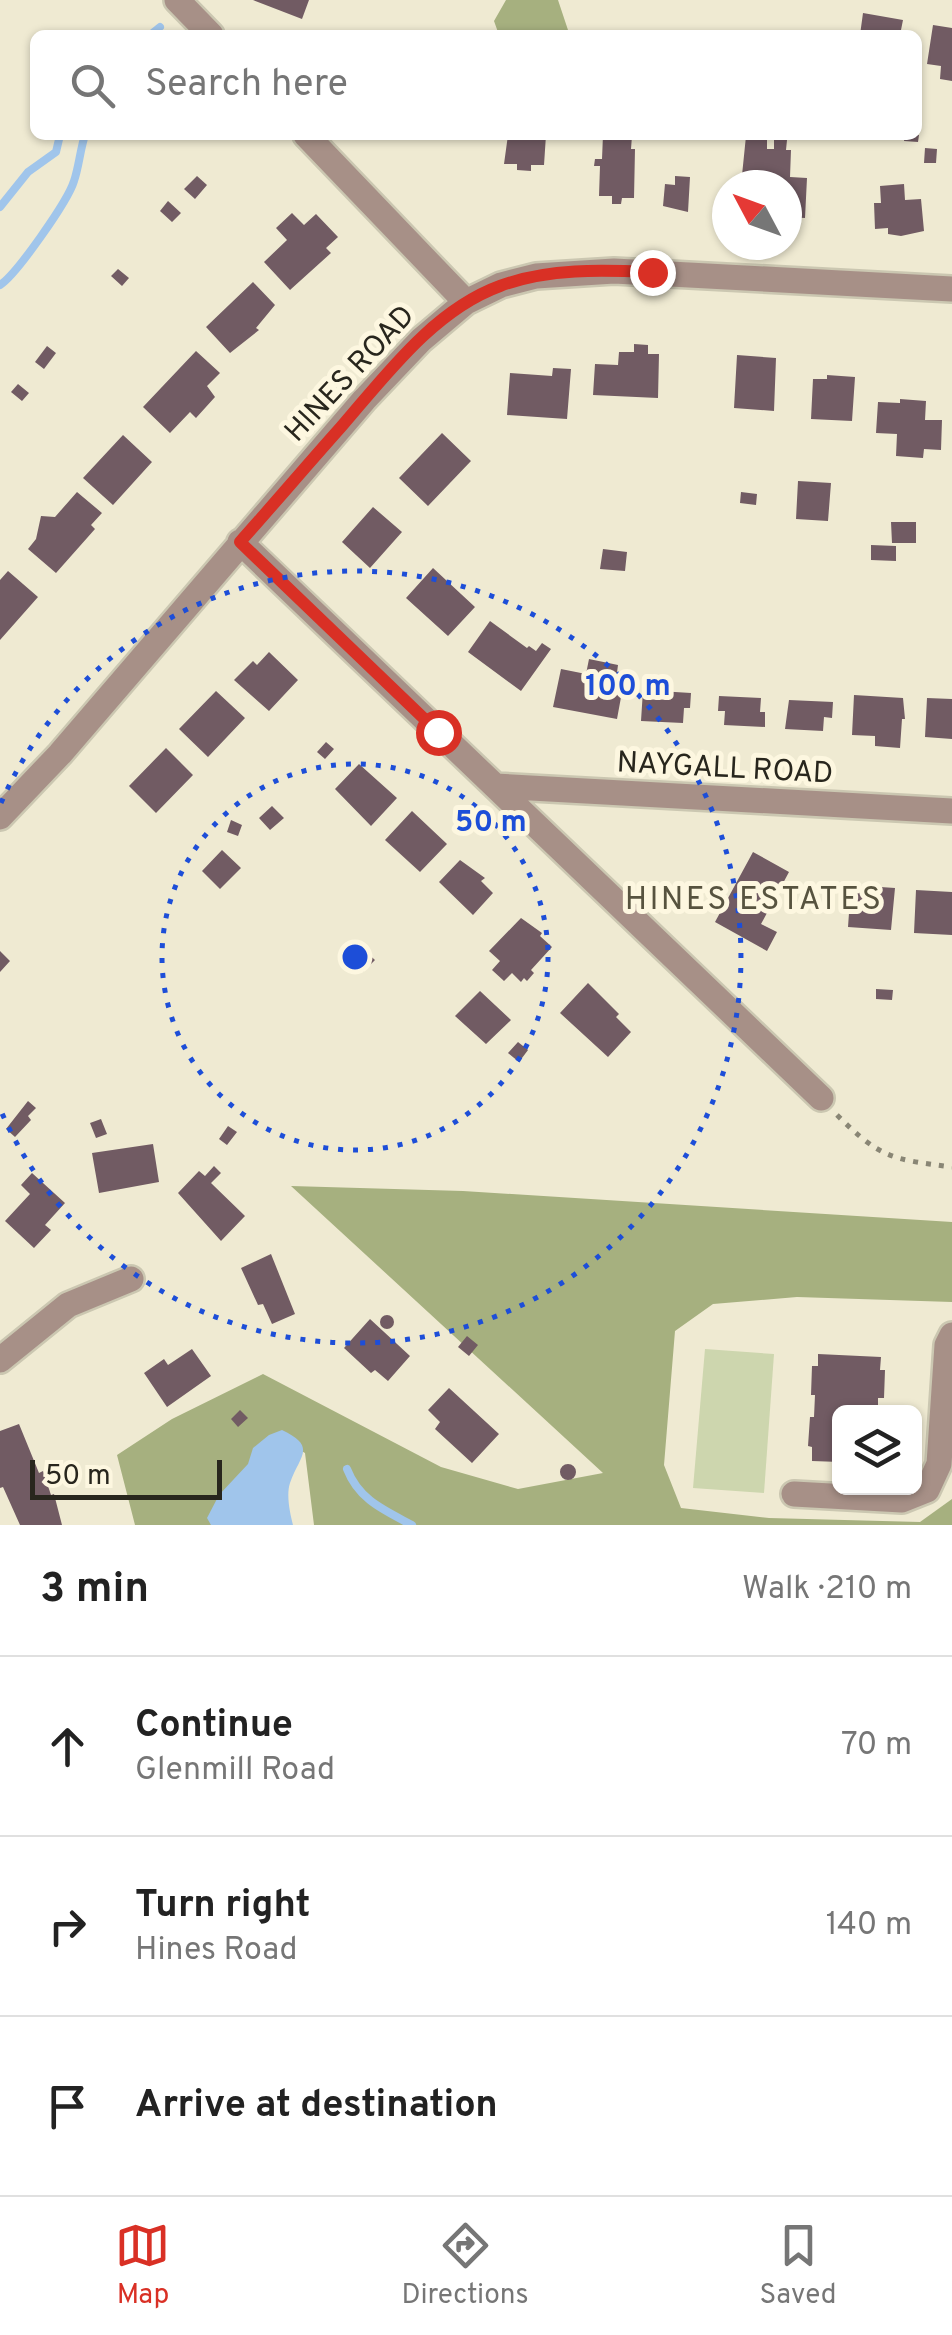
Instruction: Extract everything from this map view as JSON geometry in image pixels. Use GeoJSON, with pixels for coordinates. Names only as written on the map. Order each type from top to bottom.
{"type":"FeatureCollection","features":[{"type":"Feature","properties":{"kind":"street"},"geometry":{"type":"LineString","coordinates":[[177,0],[206,30]]}},
{"type":"Feature","properties":{"kind":"street"},"geometry":{"type":"LineString","coordinates":[[311,140],[466,302]]}},
{"type":"Feature","properties":{"kind":"street","name":"HINES ROAD"},"geometry":{"type":"LineString","coordinates":[[0,817],[72,740],[394,368],[466,302],[501,285],[536,276],[594,271],[952,289]]}},
{"type":"Feature","properties":{"kind":"street"},"geometry":{"type":"LineString","coordinates":[[240,542],[821,1098]]}},
{"type":"Feature","properties":{"kind":"street","name":"NAYGALL ROAD"},"geometry":{"type":"LineString","coordinates":[[494,786],[952,810]]}},
{"type":"Feature","properties":{"kind":"street"},"geometry":{"type":"LineString","coordinates":[[0,1360],[68,1305],[131,1279]]}},
{"type":"Feature","properties":{"kind":"street"},"geometry":{"type":"LineString","coordinates":[[794,1494],[902,1500],[926,1490],[939,1464],[947,1345],[952,1335]]}},
{"type":"Feature","properties":{"kind":"path"},"geometry":{"type":"LineString","coordinates":[[821,1098],[866,1144],[891,1159],[952,1167]]}},
{"type":"Feature","properties":{"kind":"green space"},"geometry":{"type":"Polygon","coordinates":[[[506,0],[558,0],[568,30],[497,30],[494,21],[506,0]]]}},
{"type":"Feature","properties":{"kind":"green space"},"geometry":{"type":"Polygon","coordinates":[[[291,1186],[463,1191],[952,1222],[952,1302],[797,1297],[713,1304],[675,1331],[664,1465],[681,1508],[769,1518],[920,1522],[952,1499],[952,1525],[314,1525],[305,1453],[275,1436],[231,1525],[135,1525],[117,1455],[172,1419],[263,1374],[441,1467],[518,1489],[603,1473],[291,1186]]]}},
{"type":"Feature","properties":{"kind":"green space"},"geometry":{"type":"Polygon","coordinates":[[[705,1349],[774,1354],[764,1493],[693,1488],[705,1349]]]}},
{"type":"Feature","properties":{"kind":"water"},"geometry":{"type":"Polygon","coordinates":[[[282,1430],[303,1447],[289,1488],[293,1525],[211,1525],[207,1518],[219,1495],[248,1464],[253,1448],[282,1430]]]}},
{"type":"Feature","properties":{"kind":"building"},"geometry":{"type":"Polygon","coordinates":[[[253,0],[309,0],[302,19],[253,0]]]}},
{"type":"Feature","properties":{"kind":"building"},"geometry":{"type":"Polygon","coordinates":[[[863,13],[903,20],[901,30],[861,30],[863,13]]]}},
{"type":"Feature","properties":{"kind":"building"},"geometry":{"type":"Polygon","coordinates":[[[933,25],[952,28],[952,81],[940,79],[941,66],[927,64],[933,25]]]}},
{"type":"Feature","properties":{"kind":"building"},"geometry":{"type":"Polygon","coordinates":[[[507,140],[546,140],[544,165],[531,165],[531,171],[517,170],[517,164],[504,164],[507,140]]]}},
{"type":"Feature","properties":{"kind":"building"},"geometry":{"type":"Polygon","coordinates":[[[603,140],[632,140],[634,198],[622,198],[621,204],[612,204],[612,196],[599,196],[600,166],[594,166],[595,159],[602,159],[603,140]]]}},
{"type":"Feature","properties":{"kind":"building"},"geometry":{"type":"Polygon","coordinates":[[[746,140],[767,140],[767,149],[774,149],[774,140],[787,140],[786,150],[791,150],[790,170],[743,170],[746,140]]]}},
{"type":"Feature","properties":{"kind":"building"},"geometry":{"type":"Polygon","coordinates":[[[925,148],[937,149],[936,163],[924,163],[925,148]]]}},
{"type":"Feature","properties":{"kind":"building"},"geometry":{"type":"Polygon","coordinates":[[[197,176],[207,185],[195,199],[184,189],[197,176]]]}},
{"type":"Feature","properties":{"kind":"building"},"geometry":{"type":"Polygon","coordinates":[[[675,176],[690,177],[688,212],[663,206],[665,184],[675,185],[675,176]]]}},
{"type":"Feature","properties":{"kind":"building"},"geometry":{"type":"Polygon","coordinates":[[[802,178],[807,178],[802,218],[802,178]]]}},
{"type":"Feature","properties":{"kind":"building"},"geometry":{"type":"Polygon","coordinates":[[[904,184],[905,200],[921,199],[924,231],[901,236],[888,234],[888,228],[875,229],[874,203],[881,203],[880,186],[904,184]]]}},
{"type":"Feature","properties":{"kind":"building"},"geometry":{"type":"Polygon","coordinates":[[[168,201],[181,213],[172,222],[160,211],[168,201]]]}},
{"type":"Feature","properties":{"kind":"building"},"geometry":{"type":"Polygon","coordinates":[[[292,213],[304,225],[316,214],[338,237],[326,248],[331,253],[290,290],[264,262],[287,240],[276,228],[292,213]]]}},
{"type":"Feature","properties":{"kind":"building"},"geometry":{"type":"Polygon","coordinates":[[[118,269],[129,278],[122,286],[111,276],[118,269]]]}},
{"type":"Feature","properties":{"kind":"building"},"geometry":{"type":"Polygon","coordinates":[[[253,282],[275,305],[256,328],[259,330],[230,353],[206,327],[253,282]]]}},
{"type":"Feature","properties":{"kind":"building"},"geometry":{"type":"Polygon","coordinates":[[[634,344],[648,345],[648,354],[659,354],[658,398],[593,395],[595,364],[618,365],[619,352],[634,352],[634,344]]]}},
{"type":"Feature","properties":{"kind":"building"},"geometry":{"type":"Polygon","coordinates":[[[47,346],[56,353],[44,369],[35,362],[47,346]]]}},
{"type":"Feature","properties":{"kind":"building"},"geometry":{"type":"Polygon","coordinates":[[[196,351],[220,373],[207,386],[215,397],[196,418],[190,412],[170,433],[143,407],[196,351]]]}},
{"type":"Feature","properties":{"kind":"building"},"geometry":{"type":"Polygon","coordinates":[[[737,355],[776,358],[774,411],[734,408],[737,355]]]}},
{"type":"Feature","properties":{"kind":"building"},"geometry":{"type":"Polygon","coordinates":[[[553,368],[571,369],[567,419],[507,415],[510,373],[552,376],[553,368]]]}},
{"type":"Feature","properties":{"kind":"building"},"geometry":{"type":"Polygon","coordinates":[[[827,375],[855,377],[852,421],[811,419],[813,379],[827,379],[827,375]]]}},
{"type":"Feature","properties":{"kind":"building"},"geometry":{"type":"Polygon","coordinates":[[[18,384],[29,393],[22,401],[11,392],[18,384]]]}},
{"type":"Feature","properties":{"kind":"building"},"geometry":{"type":"Polygon","coordinates":[[[900,399],[926,401],[925,420],[942,420],[941,450],[924,449],[923,458],[896,456],[897,434],[876,433],[878,402],[900,403],[900,399]]]}},
{"type":"Feature","properties":{"kind":"building"},"geometry":{"type":"Polygon","coordinates":[[[442,433],[471,461],[428,506],[399,478],[442,433]]]}},
{"type":"Feature","properties":{"kind":"building"},"geometry":{"type":"Polygon","coordinates":[[[123,435],[152,462],[113,505],[83,478],[123,435]]]}},
{"type":"Feature","properties":{"kind":"building"},"geometry":{"type":"Polygon","coordinates":[[[798,481],[831,483],[828,521],[796,519],[798,481]]]}},
{"type":"Feature","properties":{"kind":"building"},"geometry":{"type":"Polygon","coordinates":[[[77,492],[102,513],[91,525],[95,529],[56,573],[28,549],[36,539],[41,516],[55,517],[77,492]]]}},
{"type":"Feature","properties":{"kind":"building"},"geometry":{"type":"Polygon","coordinates":[[[741,492],[757,494],[756,505],[740,503],[741,492]]]}},
{"type":"Feature","properties":{"kind":"building"},"geometry":{"type":"Polygon","coordinates":[[[373,507],[402,532],[370,568],[342,542],[373,507]]]}},
{"type":"Feature","properties":{"kind":"building"},"geometry":{"type":"Polygon","coordinates":[[[891,522],[916,522],[916,543],[892,543],[891,522]]]}},
{"type":"Feature","properties":{"kind":"building"},"geometry":{"type":"Polygon","coordinates":[[[871,545],[896,546],[896,561],[871,560],[871,545]]]}},
{"type":"Feature","properties":{"kind":"building"},"geometry":{"type":"Polygon","coordinates":[[[603,549],[627,552],[625,571],[600,569],[603,549]]]}},
{"type":"Feature","properties":{"kind":"building"},"geometry":{"type":"Polygon","coordinates":[[[433,568],[475,607],[448,636],[406,598],[433,568]]]}},
{"type":"Feature","properties":{"kind":"building"},"geometry":{"type":"Polygon","coordinates":[[[8,571],[38,597],[0,640],[0,580],[8,571]]]}},
{"type":"Feature","properties":{"kind":"building"},"geometry":{"type":"Polygon","coordinates":[[[490,621],[527,648],[536,651],[542,643],[551,649],[521,691],[468,652],[490,621]]]}},
{"type":"Feature","properties":{"kind":"building"},"geometry":{"type":"Polygon","coordinates":[[[269,652],[298,680],[269,711],[234,680],[269,652]]]}},
{"type":"Feature","properties":{"kind":"building"},"geometry":{"type":"Polygon","coordinates":[[[589,659],[618,665],[616,680],[624,681],[617,719],[553,707],[561,669],[586,674],[589,659]]]}},
{"type":"Feature","properties":{"kind":"building"},"geometry":{"type":"Polygon","coordinates":[[[643,690],[691,693],[683,723],[641,721],[643,690]]]}},
{"type":"Feature","properties":{"kind":"building"},"geometry":{"type":"Polygon","coordinates":[[[216,691],[245,718],[208,757],[179,729],[216,691]]]}},
{"type":"Feature","properties":{"kind":"building"},"geometry":{"type":"Polygon","coordinates":[[[854,695],[903,698],[905,719],[900,748],[875,746],[875,736],[852,735],[854,695]]]}},
{"type":"Feature","properties":{"kind":"building"},"geometry":{"type":"Polygon","coordinates":[[[719,696],[761,698],[765,727],[724,725],[725,711],[718,711],[719,696]]]}},
{"type":"Feature","properties":{"kind":"building"},"geometry":{"type":"Polygon","coordinates":[[[927,698],[952,699],[952,739],[925,737],[927,698]]]}},
{"type":"Feature","properties":{"kind":"building"},"geometry":{"type":"Polygon","coordinates":[[[789,700],[833,702],[832,718],[824,717],[823,731],[785,729],[789,700]]]}},
{"type":"Feature","properties":{"kind":"building"},"geometry":{"type":"Polygon","coordinates":[[[326,742],[334,749],[325,759],[317,752],[326,742]]]}},
{"type":"Feature","properties":{"kind":"building"},"geometry":{"type":"Polygon","coordinates":[[[166,748],[193,775],[156,813],[129,786],[166,748]]]}},
{"type":"Feature","properties":{"kind":"building"},"geometry":{"type":"Polygon","coordinates":[[[359,764],[397,798],[371,826],[335,789],[359,764]]]}},
{"type":"Feature","properties":{"kind":"building"},"geometry":{"type":"Polygon","coordinates":[[[272,806],[284,818],[270,830],[259,818],[272,806]]]}},
{"type":"Feature","properties":{"kind":"building"},"geometry":{"type":"Polygon","coordinates":[[[412,811],[447,844],[420,872],[385,840],[412,811]]]}},
{"type":"Feature","properties":{"kind":"building"},"geometry":{"type":"Polygon","coordinates":[[[231,820],[242,825],[238,836],[227,832],[231,820]]]}},
{"type":"Feature","properties":{"kind":"building"},"geometry":{"type":"Polygon","coordinates":[[[222,850],[241,868],[220,889],[202,871],[222,850]]]}},
{"type":"Feature","properties":{"kind":"building"},"geometry":{"type":"Polygon","coordinates":[[[753,852],[789,872],[761,924],[777,932],[767,951],[715,922],[753,852]]]}},
{"type":"Feature","properties":{"kind":"building"},"geometry":{"type":"Polygon","coordinates":[[[460,860],[485,878],[481,881],[493,893],[473,915],[439,882],[460,860]]]}},
{"type":"Feature","properties":{"kind":"building"},"geometry":{"type":"Polygon","coordinates":[[[851,885],[895,888],[891,930],[848,927],[851,885]]]}},
{"type":"Feature","properties":{"kind":"building"},"geometry":{"type":"Polygon","coordinates":[[[916,890],[952,892],[952,935],[914,933],[916,890]]]}},
{"type":"Feature","properties":{"kind":"building"},"geometry":{"type":"Polygon","coordinates":[[[521,918],[542,933],[540,936],[552,947],[531,970],[534,973],[527,981],[524,978],[521,982],[512,973],[504,981],[492,970],[500,961],[489,951],[521,918]]]}},
{"type":"Feature","properties":{"kind":"building"},"geometry":{"type":"Polygon","coordinates":[[[364,950],[375,960],[363,972],[352,962],[364,950]]]}},
{"type":"Feature","properties":{"kind":"building"},"geometry":{"type":"Polygon","coordinates":[[[0,951],[10,961],[0,972],[0,951]]]}},
{"type":"Feature","properties":{"kind":"building"},"geometry":{"type":"Polygon","coordinates":[[[588,983],[631,1032],[608,1057],[560,1013],[588,983]]]}},
{"type":"Feature","properties":{"kind":"building"},"geometry":{"type":"Polygon","coordinates":[[[876,989],[893,990],[892,1000],[876,999],[876,989]]]}},
{"type":"Feature","properties":{"kind":"building"},"geometry":{"type":"Polygon","coordinates":[[[480,991],[511,1020],[486,1044],[455,1016],[480,991]]]}},
{"type":"Feature","properties":{"kind":"building"},"geometry":{"type":"Polygon","coordinates":[[[518,1042],[528,1050],[519,1062],[508,1053],[518,1042]]]}},
{"type":"Feature","properties":{"kind":"building"},"geometry":{"type":"Polygon","coordinates":[[[28,1101],[36,1108],[15,1137],[6,1129],[28,1101]]]}},
{"type":"Feature","properties":{"kind":"building"},"geometry":{"type":"Polygon","coordinates":[[[101,1119],[107,1134],[96,1138],[90,1123],[101,1119]]]}},
{"type":"Feature","properties":{"kind":"building"},"geometry":{"type":"Polygon","coordinates":[[[228,1126],[237,1132],[227,1145],[219,1139],[228,1126]]]}},
{"type":"Feature","properties":{"kind":"building"},"geometry":{"type":"Polygon","coordinates":[[[153,1144],[159,1182],[99,1193],[92,1153],[153,1144]]]}},
{"type":"Feature","properties":{"kind":"building"},"geometry":{"type":"Polygon","coordinates":[[[214,1166],[221,1173],[211,1183],[245,1216],[221,1241],[178,1193],[199,1171],[205,1176],[214,1166]]]}},
{"type":"Feature","properties":{"kind":"building"},"geometry":{"type":"Polygon","coordinates":[[[32,1173],[65,1203],[45,1225],[51,1230],[34,1248],[5,1221],[30,1194],[21,1185],[32,1173]]]}},
{"type":"Feature","properties":{"kind":"building"},"geometry":{"type":"Polygon","coordinates":[[[271,1254],[295,1314],[272,1324],[263,1304],[258,1305],[241,1268],[271,1254]]]}},
{"type":"Feature","properties":{"kind":"building"},"geometry":{"type":"Polygon","coordinates":[[[387,1315],[394,1322],[387,1329],[380,1322],[387,1315]]]}},
{"type":"Feature","properties":{"kind":"building"},"geometry":{"type":"Polygon","coordinates":[[[370,1319],[410,1356],[388,1381],[375,1370],[371,1373],[344,1348],[370,1319]]]}},
{"type":"Feature","properties":{"kind":"building"},"geometry":{"type":"Polygon","coordinates":[[[467,1336],[478,1345],[469,1356],[458,1347],[467,1336]]]}},
{"type":"Feature","properties":{"kind":"building"},"geometry":{"type":"Polygon","coordinates":[[[192,1349],[211,1376],[167,1407],[144,1373],[164,1359],[168,1365],[192,1349]]]}},
{"type":"Feature","properties":{"kind":"building"},"geometry":{"type":"Polygon","coordinates":[[[818,1354],[881,1357],[880,1370],[885,1370],[884,1398],[878,1398],[878,1405],[832,1405],[832,1462],[812,1461],[812,1447],[808,1446],[810,1417],[814,1417],[812,1366],[818,1366],[818,1354]]]}},
{"type":"Feature","properties":{"kind":"building"},"geometry":{"type":"Polygon","coordinates":[[[449,1388],[499,1434],[472,1463],[435,1429],[440,1422],[428,1410],[449,1388]]]}},
{"type":"Feature","properties":{"kind":"building"},"geometry":{"type":"Polygon","coordinates":[[[240,1410],[248,1418],[238,1427],[231,1419],[240,1410]]]}},
{"type":"Feature","properties":{"kind":"building"},"geometry":{"type":"Polygon","coordinates":[[[19,1424],[39,1473],[43,1471],[51,1495],[54,1494],[62,1525],[20,1525],[3,1487],[0,1488],[0,1431],[19,1424]]]}},
{"type":"Feature","properties":{"kind":"building"},"geometry":{"type":"Polygon","coordinates":[[[568,1464],[576,1472],[568,1480],[560,1472],[568,1464]]]}},
{"type":"Feature","properties":{"kind":"waterway"},"geometry":{"type":"LineString","coordinates":[[156,30],[160,27]]}},
{"type":"Feature","properties":{"kind":"waterway"},"geometry":{"type":"LineString","coordinates":[[0,207],[28,172],[56,152],[59,140]]}},
{"type":"Feature","properties":{"kind":"waterway"},"geometry":{"type":"LineString","coordinates":[[0,285],[29,253],[62,204],[74,181],[84,140]]}},
{"type":"Feature","properties":{"kind":"waterway"},"geometry":{"type":"LineString","coordinates":[[347,1469],[365,1496],[412,1525]]}},
{"type":"Feature","properties":{"kind":"district","name":"HINES ESTATES"},"geometry":{"type":"Point","coordinates":[754,898]}},
{"type":"Feature","properties":{"kind":"route"},"geometry":{"type":"LineString","coordinates":[[438,732],[240,542],[420,340],[466,302],[501,285],[536,276],[562,272],[652,272]]}}]}
